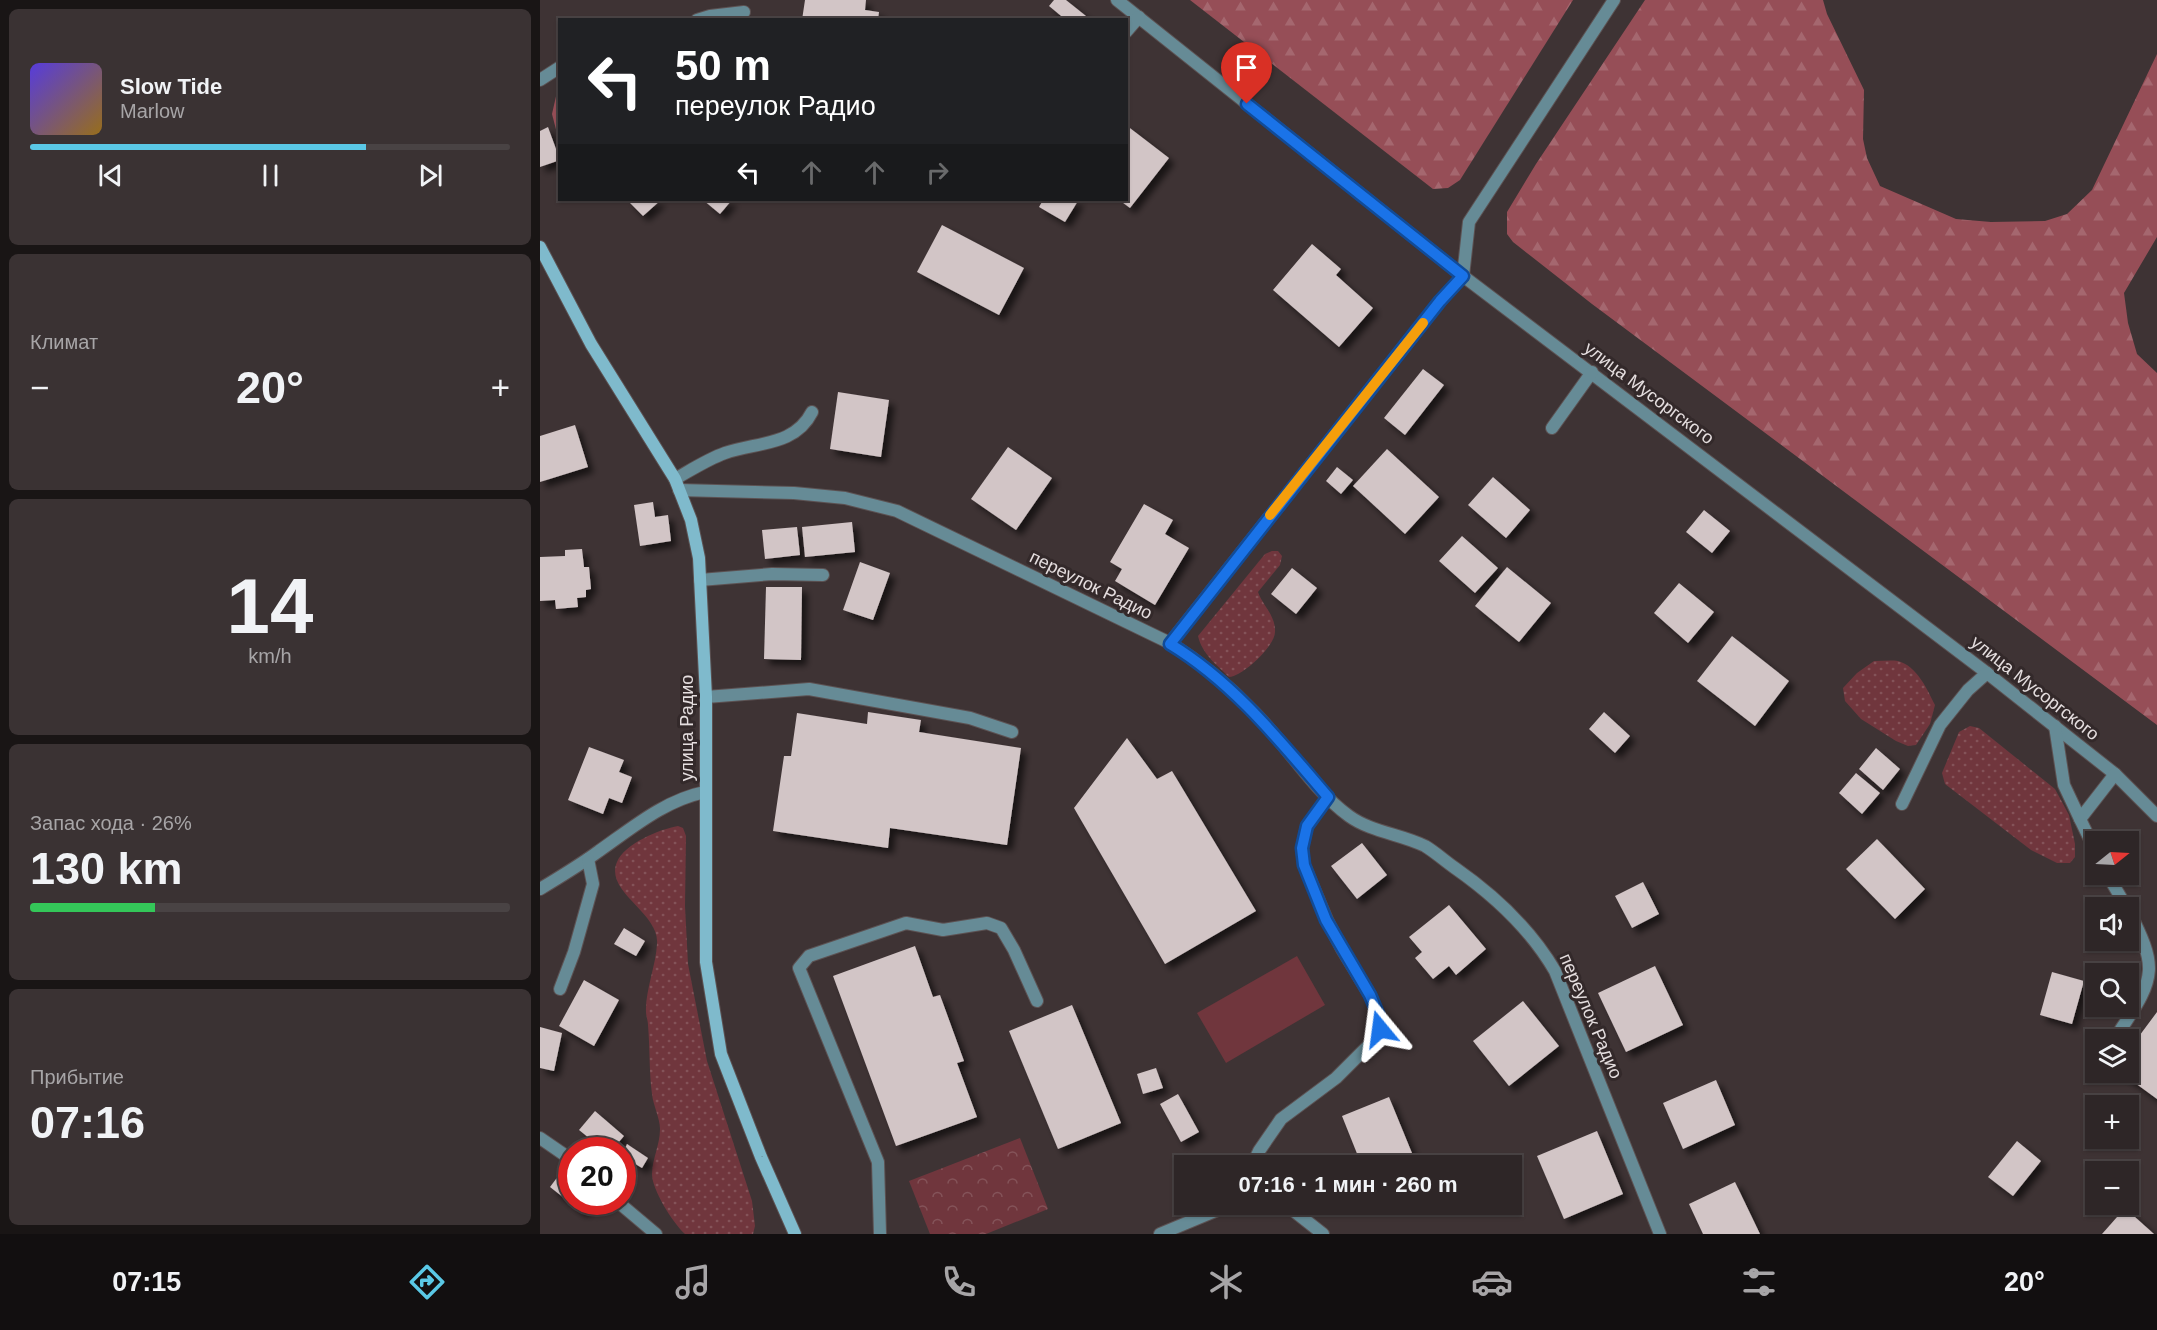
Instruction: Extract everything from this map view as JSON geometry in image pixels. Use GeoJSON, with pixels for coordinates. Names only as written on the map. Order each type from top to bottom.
{"type":"FeatureCollection","features":[{"type":"Feature","properties":{"kind":"main road","name":"улица Радио"},"geometry":{"type":"LineString","coordinates":[[540,247],[591,344],[677,484],[691,520],[699,558],[706,697],[706,962],[721,1054],[761,1157],[795,1234]]}},
{"type":"Feature","properties":{"kind":"lane","name":"улица Мусоргского"},"geometry":{"type":"LineString","coordinates":[[1117,0],[1463,276],[2055,726],[2115,774],[2157,816]]}},
{"type":"Feature","properties":{"kind":"lane"},"geometry":{"type":"LineString","coordinates":[[1170,644],[1308,466],[1440,301],[1463,276],[1469,222],[1614,0]]}},
{"type":"Feature","properties":{"kind":"lane"},"geometry":{"type":"LineString","coordinates":[[704,18],[744,12]]}},
{"type":"Feature","properties":{"kind":"lane"},"geometry":{"type":"LineString","coordinates":[[1128,31],[1139,17]]}},
{"type":"Feature","properties":{"kind":"lane"},"geometry":{"type":"LineString","coordinates":[[540,80],[558,68]]}},
{"type":"Feature","properties":{"kind":"lane"},"geometry":{"type":"LineString","coordinates":[[1552,428],[1592,372]]}},
{"type":"Feature","properties":{"kind":"lane"},"geometry":{"type":"LineString","coordinates":[[677,484],[726,453],[779,440],[796,432],[807,424],[812,412]]}},
{"type":"Feature","properties":{"kind":"lane","name":"переулок Радио"},"geometry":{"type":"LineString","coordinates":[[677,484],[845,498],[897,511],[1170,644],[1190,656],[1254,711],[1328,797],[1350,817],[1425,846],[1474,881],[1515,917],[1542,948],[1555,971],[1660,1234]]}},
{"type":"Feature","properties":{"kind":"lane"},"geometry":{"type":"LineString","coordinates":[[700,580],[772,574],[823,575]]}},
{"type":"Feature","properties":{"kind":"lane"},"geometry":{"type":"LineString","coordinates":[[1902,804],[1940,725],[1968,690],[1987,673]]}},
{"type":"Feature","properties":{"kind":"lane"},"geometry":{"type":"LineString","coordinates":[[706,697],[809,689],[970,717],[1012,732]]}},
{"type":"Feature","properties":{"kind":"lane"},"geometry":{"type":"LineString","coordinates":[[2055,726],[2064,785],[2086,831]]}},
{"type":"Feature","properties":{"kind":"lane"},"geometry":{"type":"LineString","coordinates":[[2080,819],[2115,774]]}},
{"type":"Feature","properties":{"kind":"lane"},"geometry":{"type":"LineString","coordinates":[[540,889],[669,803],[689,795],[705,792]]}},
{"type":"Feature","properties":{"kind":"lane"},"geometry":{"type":"LineString","coordinates":[[1257,1155],[1281,1119],[1336,1078],[1374,1040],[1380,1029],[1381,1021],[1370,995],[1326,920],[1304,865],[1302,848],[1307,826],[1328,797]]}},
{"type":"Feature","properties":{"kind":"lane"},"geometry":{"type":"LineString","coordinates":[[560,989],[574,952],[593,884],[588,859]]}},
{"type":"Feature","properties":{"kind":"lane"},"geometry":{"type":"LineString","coordinates":[[880,1234],[878,1162],[799,968],[809,956],[906,923],[944,930],[987,924],[1000,928],[1014,950],[1037,1001]]}},
{"type":"Feature","properties":{"kind":"lane"},"geometry":{"type":"LineString","coordinates":[[2121,1029],[2146,991],[2153,972],[2151,951],[2139,927]]}},
{"type":"Feature","properties":{"kind":"lane"},"geometry":{"type":"LineString","coordinates":[[540,1138],[558,1150]]}},
{"type":"Feature","properties":{"kind":"lane"},"geometry":{"type":"LineString","coordinates":[[633,1215],[656,1234]]}},
{"type":"Feature","properties":{"kind":"lane"},"geometry":{"type":"LineString","coordinates":[[1160,1234],[1206,1215]]}},
{"type":"Feature","properties":{"kind":"lane"},"geometry":{"type":"LineString","coordinates":[[1299,1215],[1323,1234]]}},
{"type":"Feature","properties":{"kind":"green space"},"geometry":{"type":"Polygon","coordinates":[[[1190,0],[1573,0],[1460,180],[1448,188],[1433,189],[1190,0]]]}},
{"type":"Feature","properties":{"kind":"green space"},"geometry":{"type":"Polygon","coordinates":[[[1645,0],[1823,0],[1827,14],[1864,90],[1863,139],[1867,158],[1880,186],[1956,219],[1991,222],[2045,221],[2067,214],[2092,190],[2157,54],[2157,237],[2124,293],[2128,323],[2137,354],[2157,373],[2157,725],[1592,304],[1513,242],[1507,234],[1507,212],[1536,164],[1645,0]]]}},
{"type":"Feature","properties":{"kind":"green space"},"geometry":{"type":"Polygon","coordinates":[[[558,91],[558,137],[552,114],[558,91]]]}},
{"type":"Feature","properties":{"kind":"green space"},"geometry":{"type":"Polygon","coordinates":[[[1278,551],[1282,556],[1280,565],[1258,592],[1275,626],[1274,638],[1250,666],[1229,677],[1206,654],[1198,636],[1265,554],[1278,551]]]}},
{"type":"Feature","properties":{"kind":"green space"},"geometry":{"type":"Polygon","coordinates":[[[1874,661],[1898,661],[1911,668],[1921,679],[1935,705],[1930,724],[1916,745],[1908,746],[1896,741],[1861,719],[1845,701],[1843,688],[1857,673],[1874,661]]]}},
{"type":"Feature","properties":{"kind":"green space"},"geometry":{"type":"Polygon","coordinates":[[[1970,726],[1979,728],[2055,789],[2069,815],[2075,844],[2075,857],[2070,863],[2057,863],[2031,850],[1945,784],[1942,773],[1959,732],[1970,726]]]}},
{"type":"Feature","properties":{"kind":"green space"},"geometry":{"type":"Polygon","coordinates":[[[678,826],[683,828],[686,836],[685,906],[688,964],[707,1061],[752,1201],[755,1226],[753,1234],[685,1234],[664,1206],[653,1181],[652,1168],[660,1129],[652,1094],[646,1012],[655,961],[656,933],[650,922],[618,883],[615,873],[621,855],[635,843],[662,830],[678,826]]]}},
{"type":"Feature","properties":{"kind":"green space"},"geometry":{"type":"Polygon","coordinates":[[[1297,956],[1325,1005],[1226,1063],[1197,1013],[1297,956]]]}},
{"type":"Feature","properties":{"kind":"green space"},"geometry":{"type":"Polygon","coordinates":[[[1020,1138],[1048,1209],[986,1234],[930,1234],[909,1181],[1020,1138]]]}},
{"type":"Feature","properties":{"kind":"building"},"geometry":{"type":"Polygon","coordinates":[[[805,0],[866,0],[865,10],[879,12],[878,18],[802,18],[805,0]]]}},
{"type":"Feature","properties":{"kind":"building"},"geometry":{"type":"Polygon","coordinates":[[[1054,0],[1066,0],[1088,18],[1064,18],[1049,6],[1054,0]]]}},
{"type":"Feature","properties":{"kind":"building"},"geometry":{"type":"Polygon","coordinates":[[[548,127],[558,161],[540,167],[540,131],[548,127]]]}},
{"type":"Feature","properties":{"kind":"building"},"geometry":{"type":"Polygon","coordinates":[[[1128,127],[1169,158],[1130,208],[1120,201],[1128,201],[1128,127]]]}},
{"type":"Feature","properties":{"kind":"building"},"geometry":{"type":"Polygon","coordinates":[[[628,201],[660,201],[643,216],[628,201]]]}},
{"type":"Feature","properties":{"kind":"building"},"geometry":{"type":"Polygon","coordinates":[[[704,201],[731,201],[720,214],[704,201]]]}},
{"type":"Feature","properties":{"kind":"building"},"geometry":{"type":"Polygon","coordinates":[[[1042,201],[1078,201],[1065,222],[1039,207],[1042,201]]]}},
{"type":"Feature","properties":{"kind":"building"},"geometry":{"type":"Polygon","coordinates":[[[942,225],[1024,268],[999,315],[917,272],[942,225]]]}},
{"type":"Feature","properties":{"kind":"building"},"geometry":{"type":"Polygon","coordinates":[[[1312,244],[1341,269],[1336,275],[1373,308],[1339,347],[1273,290],[1312,244]]]}},
{"type":"Feature","properties":{"kind":"building"},"geometry":{"type":"Polygon","coordinates":[[[1423,369],[1444,385],[1405,435],[1384,418],[1423,369]]]}},
{"type":"Feature","properties":{"kind":"building"},"geometry":{"type":"Polygon","coordinates":[[[838,392],[889,400],[881,457],[830,449],[838,392]]]}},
{"type":"Feature","properties":{"kind":"building"},"geometry":{"type":"Polygon","coordinates":[[[575,425],[588,467],[540,482],[540,436],[575,425]]]}},
{"type":"Feature","properties":{"kind":"building"},"geometry":{"type":"Polygon","coordinates":[[[1008,447],[1052,478],[1016,530],[971,499],[1008,447]]]}},
{"type":"Feature","properties":{"kind":"building"},"geometry":{"type":"Polygon","coordinates":[[[1387,449],[1439,497],[1405,534],[1353,486],[1387,449]]]}},
{"type":"Feature","properties":{"kind":"building"},"geometry":{"type":"Polygon","coordinates":[[[1337,467],[1353,480],[1341,494],[1326,481],[1337,467]]]}},
{"type":"Feature","properties":{"kind":"building"},"geometry":{"type":"Polygon","coordinates":[[[1493,477],[1530,510],[1506,538],[1468,505],[1493,477]]]}},
{"type":"Feature","properties":{"kind":"building"},"geometry":{"type":"Polygon","coordinates":[[[653,502],[655,517],[668,515],[671,541],[640,546],[634,505],[653,502]]]}},
{"type":"Feature","properties":{"kind":"building"},"geometry":{"type":"Polygon","coordinates":[[[1144,504],[1173,520],[1165,534],[1189,548],[1155,605],[1115,581],[1122,569],[1110,562],[1144,504]]]}},
{"type":"Feature","properties":{"kind":"building"},"geometry":{"type":"Polygon","coordinates":[[[1704,510],[1730,531],[1712,553],[1686,532],[1704,510]]]}},
{"type":"Feature","properties":{"kind":"building"},"geometry":{"type":"Polygon","coordinates":[[[852,522],[855,552],[805,557],[802,527],[852,522]]]}},
{"type":"Feature","properties":{"kind":"building"},"geometry":{"type":"Polygon","coordinates":[[[797,527],[800,555],[765,559],[762,530],[797,527]]]}},
{"type":"Feature","properties":{"kind":"building"},"geometry":{"type":"Polygon","coordinates":[[[1462,536],[1498,568],[1475,593],[1439,561],[1462,536]]]}},
{"type":"Feature","properties":{"kind":"building"},"geometry":{"type":"Polygon","coordinates":[[[582,549],[584,567],[589,567],[591,589],[586,590],[586,597],[577,598],[578,607],[556,609],[555,600],[540,601],[540,557],[565,556],[565,550],[582,549]]]}},
{"type":"Feature","properties":{"kind":"building"},"geometry":{"type":"Polygon","coordinates":[[[860,562],[890,573],[873,620],[843,610],[860,562]]]}},
{"type":"Feature","properties":{"kind":"building"},"geometry":{"type":"Polygon","coordinates":[[[1507,567],[1551,603],[1519,642],[1475,606],[1507,567]]]}},
{"type":"Feature","properties":{"kind":"building"},"geometry":{"type":"Polygon","coordinates":[[[1292,568],[1317,588],[1296,614],[1271,594],[1292,568]]]}},
{"type":"Feature","properties":{"kind":"building"},"geometry":{"type":"Polygon","coordinates":[[[1679,583],[1714,612],[1688,643],[1654,613],[1679,583]]]}},
{"type":"Feature","properties":{"kind":"building"},"geometry":{"type":"Polygon","coordinates":[[[766,587],[802,587],[801,660],[764,659],[766,587]]]}},
{"type":"Feature","properties":{"kind":"building"},"geometry":{"type":"Polygon","coordinates":[[[1732,636],[1789,681],[1755,726],[1697,681],[1732,636]]]}},
{"type":"Feature","properties":{"kind":"building"},"geometry":{"type":"Polygon","coordinates":[[[868,712],[921,720],[919,732],[1021,748],[1007,845],[890,828],[888,848],[773,831],[784,756],[791,756],[797,713],[867,724],[868,712]]]}},
{"type":"Feature","properties":{"kind":"building"},"geometry":{"type":"Polygon","coordinates":[[[1604,712],[1630,736],[1615,753],[1589,729],[1604,712]]]}},
{"type":"Feature","properties":{"kind":"building"},"geometry":{"type":"Polygon","coordinates":[[[1127,738],[1157,779],[1172,771],[1256,911],[1165,964],[1074,808],[1127,738]]]}},
{"type":"Feature","properties":{"kind":"building"},"geometry":{"type":"Polygon","coordinates":[[[589,747],[624,760],[619,772],[632,777],[622,803],[609,798],[603,814],[568,800],[589,747]]]}},
{"type":"Feature","properties":{"kind":"building"},"geometry":{"type":"Polygon","coordinates":[[[1876,748],[1900,769],[1883,790],[1859,769],[1876,748]]]}},
{"type":"Feature","properties":{"kind":"building"},"geometry":{"type":"Polygon","coordinates":[[[1856,773],[1880,793],[1862,814],[1839,793],[1856,773]]]}},
{"type":"Feature","properties":{"kind":"building"},"geometry":{"type":"Polygon","coordinates":[[[1877,839],[1925,889],[1895,919],[1846,869],[1877,839]]]}},
{"type":"Feature","properties":{"kind":"building"},"geometry":{"type":"Polygon","coordinates":[[[1362,843],[1387,875],[1357,899],[1331,866],[1362,843]]]}},
{"type":"Feature","properties":{"kind":"building"},"geometry":{"type":"Polygon","coordinates":[[[1643,882],[1659,914],[1632,928],[1615,896],[1643,882]]]}},
{"type":"Feature","properties":{"kind":"building"},"geometry":{"type":"Polygon","coordinates":[[[1449,905],[1486,949],[1456,975],[1449,966],[1433,979],[1415,958],[1422,952],[1409,937],[1449,905]]]}},
{"type":"Feature","properties":{"kind":"building"},"geometry":{"type":"Polygon","coordinates":[[[624,928],[645,941],[636,956],[614,944],[624,928]]]}},
{"type":"Feature","properties":{"kind":"building"},"geometry":{"type":"Polygon","coordinates":[[[915,946],[933,997],[940,995],[964,1061],[957,1063],[977,1117],[896,1146],[833,976],[915,946]]]}},
{"type":"Feature","properties":{"kind":"building"},"geometry":{"type":"Polygon","coordinates":[[[1655,966],[1683,1025],[1626,1052],[1598,993],[1655,966]]]}},
{"type":"Feature","properties":{"kind":"building"},"geometry":{"type":"Polygon","coordinates":[[[2052,972],[2084,981],[2072,1024],[2040,1015],[2052,972]]]}},
{"type":"Feature","properties":{"kind":"building"},"geometry":{"type":"Polygon","coordinates":[[[584,980],[619,1000],[594,1046],[559,1026],[584,980]]]}},
{"type":"Feature","properties":{"kind":"building"},"geometry":{"type":"Polygon","coordinates":[[[1523,1001],[1559,1046],[1509,1086],[1473,1041],[1523,1001]]]}},
{"type":"Feature","properties":{"kind":"building"},"geometry":{"type":"Polygon","coordinates":[[[1072,1005],[1121,1123],[1058,1149],[1009,1031],[1072,1005]]]}},
{"type":"Feature","properties":{"kind":"building"},"geometry":{"type":"Polygon","coordinates":[[[2157,1012],[2157,1099],[2135,1083],[2139,1083],[2139,1036],[2157,1012]]]}},
{"type":"Feature","properties":{"kind":"building"},"geometry":{"type":"Polygon","coordinates":[[[540,1027],[562,1033],[554,1071],[540,1068],[540,1027]]]}},
{"type":"Feature","properties":{"kind":"building"},"geometry":{"type":"Polygon","coordinates":[[[1156,1068],[1163,1088],[1143,1094],[1137,1074],[1156,1068]]]}},
{"type":"Feature","properties":{"kind":"building"},"geometry":{"type":"Polygon","coordinates":[[[1716,1080],[1735,1125],[1683,1149],[1663,1103],[1716,1080]]]}},
{"type":"Feature","properties":{"kind":"building"},"geometry":{"type":"Polygon","coordinates":[[[1178,1094],[1199,1132],[1181,1142],[1160,1104],[1178,1094]]]}},
{"type":"Feature","properties":{"kind":"building"},"geometry":{"type":"Polygon","coordinates":[[[1389,1097],[1413,1155],[1358,1155],[1342,1116],[1389,1097]]]}},
{"type":"Feature","properties":{"kind":"building"},"geometry":{"type":"Polygon","coordinates":[[[595,1111],[624,1136],[588,1137],[579,1130],[595,1111]]]}},
{"type":"Feature","properties":{"kind":"building"},"geometry":{"type":"Polygon","coordinates":[[[1597,1131],[1623,1194],[1564,1219],[1537,1156],[1597,1131]]]}},
{"type":"Feature","properties":{"kind":"building"},"geometry":{"type":"Polygon","coordinates":[[[2017,1141],[2041,1161],[2013,1196],[1988,1177],[2017,1141]]]}},
{"type":"Feature","properties":{"kind":"building"},"geometry":{"type":"Polygon","coordinates":[[[636,1150],[648,1158],[642,1168],[636,1164],[636,1150]]]}},
{"type":"Feature","properties":{"kind":"building"},"geometry":{"type":"Polygon","coordinates":[[[558,1176],[558,1193],[550,1187],[558,1176]]]}},
{"type":"Feature","properties":{"kind":"building"},"geometry":{"type":"Polygon","coordinates":[[[1735,1182],[1760,1234],[1703,1234],[1689,1204],[1735,1182]]]}},
{"type":"Feature","properties":{"kind":"building"},"geometry":{"type":"Polygon","coordinates":[[[2119,1215],[2133,1215],[2154,1234],[2102,1234],[2119,1215]]]}},
{"type":"Feature","properties":{"kind":"slow traffic"},"geometry":{"type":"LineString","coordinates":[[1270,515],[1423,323]]}},
{"type":"Feature","properties":{"kind":"route"},"geometry":{"type":"LineString","coordinates":[[1247,104],[1463,276],[1440,301],[1308,466],[1170,644],[1190,656],[1254,711],[1328,797],[1307,826],[1302,848],[1304,865],[1326,920],[1370,995],[1381,1021],[1380,1029]]}}]}
